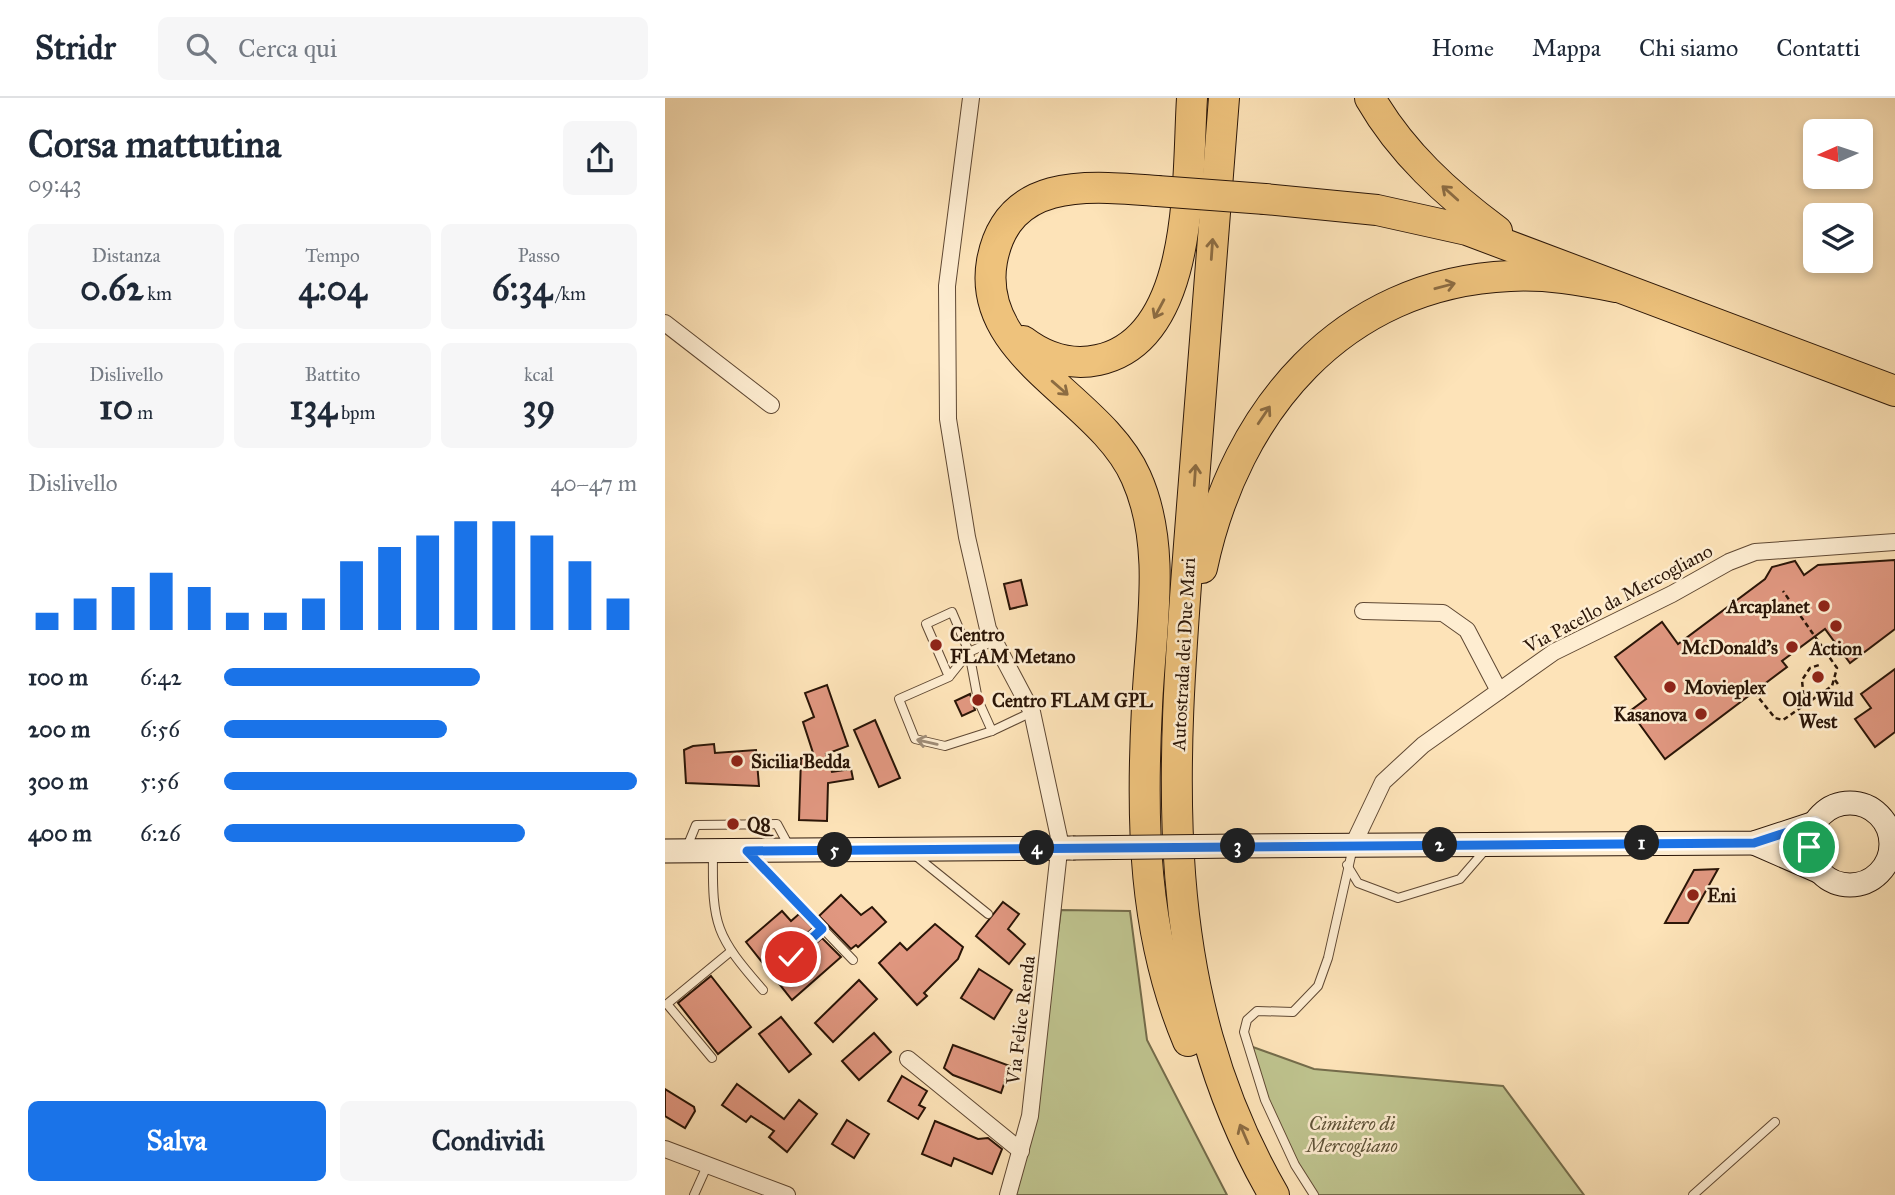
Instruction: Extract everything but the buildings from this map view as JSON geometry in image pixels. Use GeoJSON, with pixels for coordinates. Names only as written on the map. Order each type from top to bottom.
{"type":"FeatureCollection","features":[{"type":"Feature","properties":{"kind":"highway"},"geometry":{"type":"LineString","coordinates":[[1000,318],[1036,350],[1049,357],[1077,362],[1108,358],[1119,352],[1152,322],[1167,293],[1178,259],[1192,98]]}},
{"type":"Feature","properties":{"kind":"highway","name":"Autostrada dei Due Mari"},"geometry":{"type":"LineString","coordinates":[[1203,98],[1161,650],[1155,767],[1161,911],[1188,1041],[1214,1117],[1251,1195]]}},
{"type":"Feature","properties":{"kind":"highway","name":"Autostrada dei Due Mari"},"geometry":{"type":"LineString","coordinates":[[1224,98],[1181,652],[1176,824],[1181,910],[1202,1014],[1218,1069],[1251,1150],[1274,1195]]}},
{"type":"Feature","properties":{"kind":"highway"},"geometry":{"type":"LineString","coordinates":[[1370,98],[1405,148],[1436,181],[1523,250]]}},
{"type":"Feature","properties":{"kind":"highway"},"geometry":{"type":"LineString","coordinates":[[1188,1041],[1160,963],[1146,870],[1144,768],[1154,585],[1147,509],[1136,476],[1117,444],[1090,414],[1018,350],[1000,318],[991,288],[993,259],[1001,233],[1021,209],[1044,195],[1066,188],[1265,199],[1413,216],[1523,250],[1895,391]]}},
{"type":"Feature","properties":{"kind":"highway"},"geometry":{"type":"LineString","coordinates":[[1181,910],[1192,652],[1198,594],[1208,542],[1220,503],[1236,464],[1263,416],[1295,375],[1327,345],[1363,320],[1423,292],[1471,280],[1513,275],[1554,277],[1616,287]]}},
{"type":"Feature","properties":{"kind":"main road"},"geometry":{"type":"LineString","coordinates":[[675,851],[1238,846],[1350,855],[1490,844],[1754,843],[1815,823],[1834,806],[1846,803],[1871,808],[1889,821],[1892,841],[1886,870],[1854,886],[1842,885],[1818,871],[1754,843]]}},
{"type":"Feature","properties":{"kind":"main road"},"geometry":{"type":"LineString","coordinates":[[1815,823],[1809,847],[1818,871]]}},
{"type":"Feature","properties":{"kind":"street","name":"Via Felice Renda"},"geometry":{"type":"LineString","coordinates":[[971,98],[947,286],[948,419],[967,537],[988,629],[1032,712],[1067,848],[1030,1116],[1008,1195]]}},
{"type":"Feature","properties":{"kind":"street"},"geometry":{"type":"LineString","coordinates":[[665,323],[771,405]]}},
{"type":"Feature","properties":{"kind":"street","name":"Via Pacello da Mercogliano"},"geometry":{"type":"LineString","coordinates":[[1350,855],[1383,782],[1423,745],[1554,652],[1747,555],[1783,548],[1895,542]]}},
{"type":"Feature","properties":{"kind":"street"},"geometry":{"type":"LineString","coordinates":[[1363,611],[1443,613],[1467,631],[1499,691]]}},
{"type":"Feature","properties":{"kind":"street"},"geometry":{"type":"LineString","coordinates":[[908,1059],[1021,1151]]}},
{"type":"Feature","properties":{"kind":"street"},"geometry":{"type":"LineString","coordinates":[[665,1149],[787,1195]]}},
{"type":"Feature","properties":{"kind":"lane"},"geometry":{"type":"LineString","coordinates":[[949,677],[926,624],[952,612],[969,653],[978,700],[992,731]]}},
{"type":"Feature","properties":{"kind":"lane"},"geometry":{"type":"LineString","coordinates":[[994,641],[969,653],[949,677],[899,699],[915,739],[944,746],[992,731],[1032,712]]}},
{"type":"Feature","properties":{"kind":"lane"},"geometry":{"type":"LineString","coordinates":[[675,851],[696,825],[733,824],[776,824],[791,850]]}},
{"type":"Feature","properties":{"kind":"lane"},"geometry":{"type":"LineString","coordinates":[[1350,855],[1358,883],[1398,898],[1461,879],[1490,844]]}},
{"type":"Feature","properties":{"kind":"lane"},"geometry":{"type":"LineString","coordinates":[[908,849],[988,914]]}},
{"type":"Feature","properties":{"kind":"lane"},"geometry":{"type":"LineString","coordinates":[[713,851],[715,917],[730,952],[763,989]]}},
{"type":"Feature","properties":{"kind":"lane"},"geometry":{"type":"LineString","coordinates":[[747,851],[853,960]]}},
{"type":"Feature","properties":{"kind":"lane"},"geometry":{"type":"LineString","coordinates":[[1314,1195],[1295,1165],[1265,1100],[1244,1032],[1247,1020],[1257,1012],[1293,1012],[1318,986],[1328,958],[1350,855]]}},
{"type":"Feature","properties":{"kind":"lane"},"geometry":{"type":"LineString","coordinates":[[791,957],[822,929]]}},
{"type":"Feature","properties":{"kind":"lane"},"geometry":{"type":"LineString","coordinates":[[712,1058],[667,1004],[730,952]]}},
{"type":"Feature","properties":{"kind":"lane"},"geometry":{"type":"LineString","coordinates":[[1693,1195],[1775,1122]]}},
{"type":"Feature","properties":{"kind":"lane"},"geometry":{"type":"LineString","coordinates":[[694,1195],[707,1166]]}},
{"type":"Feature","properties":{"kind":"path"},"geometry":{"type":"LineString","coordinates":[[1754,692],[1780,720],[1832,686],[1835,680],[1837,668],[1783,591]]}},
{"type":"Feature","properties":{"kind":"path"},"geometry":{"type":"LineString","coordinates":[[1811,701],[1804,691],[1802,680],[1810,668],[1822,664]]}},
{"type":"Feature","properties":{"kind":"path"},"geometry":{"type":"LineString","coordinates":[[1835,680],[1840,687]]}},
{"type":"Feature","properties":{"kind":"green space"},"geometry":{"type":"Polygon","coordinates":[[[1061,910],[1130,911],[1147,1040],[1227,1195],[1012,1195],[1032,1130],[1061,910]]]}},
{"type":"Feature","properties":{"kind":"green space","name":"Cimitero di Mercogliano"},"geometry":{"type":"Polygon","coordinates":[[[1250,1046],[1314,1069],[1503,1086],[1584,1195],[1314,1195],[1265,1100],[1250,1046]]]}},
{"type":"Feature","properties":{"kind":"place","name":"Arcaplanet"},"geometry":{"type":"Point","coordinates":[1824,606]}},
{"type":"Feature","properties":{"kind":"place","name":"Action"},"geometry":{"type":"Point","coordinates":[1836,626]}},
{"type":"Feature","properties":{"kind":"place","name":"Centro FLAM Metano"},"geometry":{"type":"Point","coordinates":[936,645]}},
{"type":"Feature","properties":{"kind":"place","name":"McDonald's"},"geometry":{"type":"Point","coordinates":[1792,647]}},
{"type":"Feature","properties":{"kind":"place","name":"Old Wild West"},"geometry":{"type":"Point","coordinates":[1818,677]}},
{"type":"Feature","properties":{"kind":"place","name":"Movieplex"},"geometry":{"type":"Point","coordinates":[1670,687]}},
{"type":"Feature","properties":{"kind":"place","name":"Centro FLAM GPL"},"geometry":{"type":"Point","coordinates":[978,700]}},
{"type":"Feature","properties":{"kind":"place","name":"Kasanova"},"geometry":{"type":"Point","coordinates":[1701,714]}},
{"type":"Feature","properties":{"kind":"place","name":"Sicilia Bedda"},"geometry":{"type":"Point","coordinates":[737,761]}},
{"type":"Feature","properties":{"kind":"place","name":"Q8"},"geometry":{"type":"Point","coordinates":[733,824]}},
{"type":"Feature","properties":{"kind":"place","name":"Eni"},"geometry":{"type":"Point","coordinates":[1693,895]}},
{"type":"Feature","properties":{"kind":"route"},"geometry":{"type":"LineString","coordinates":[[791,957],[822,929],[747,851],[1754,843],[1815,823],[1809,847]]}}]}
